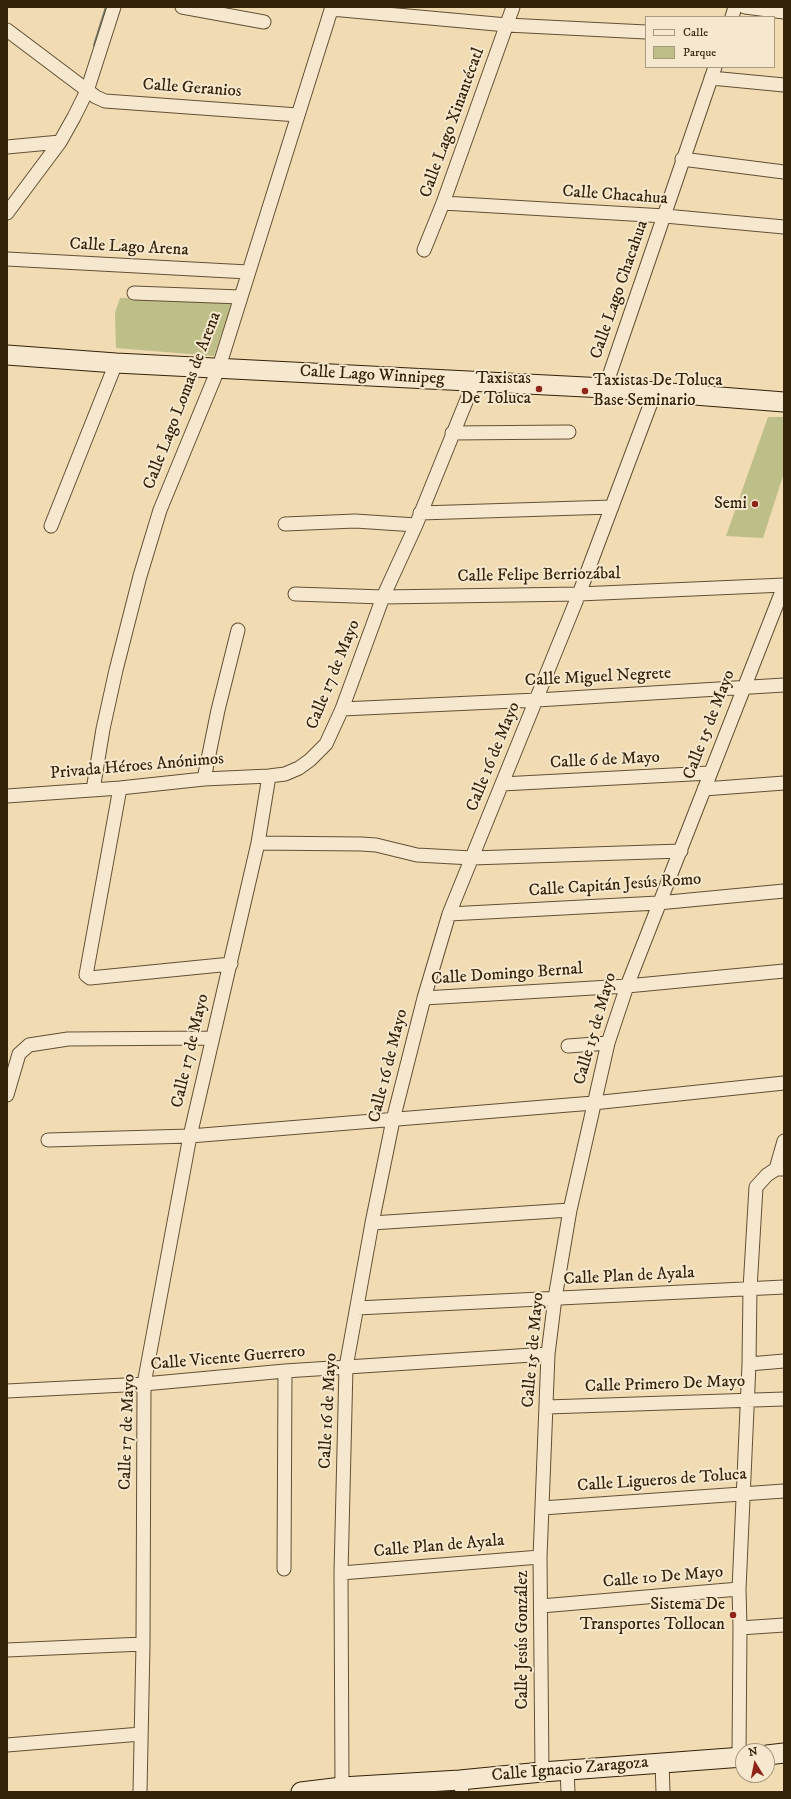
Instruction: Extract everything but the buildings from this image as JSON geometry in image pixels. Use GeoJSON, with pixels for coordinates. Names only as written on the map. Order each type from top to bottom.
{"type":"FeatureCollection","features":[{"type":"Feature","properties":{"kind":"main road","name":"Calle Lago Winnipeg"},"geometry":{"type":"LineString","coordinates":[[7,355],[116,363],[219,367],[605,388],[784,402]]}},
{"type":"Feature","properties":{"kind":"main road","name":"Calle Ignacio Zaragoza"},"geometry":{"type":"LineString","coordinates":[[301,1792],[342,1787],[461,1786],[542,1772],[735,1757]]}},
{"type":"Feature","properties":{"kind":"street"},"geometry":{"type":"LineString","coordinates":[[7,213],[60,142],[87,91],[114,7]]}},
{"type":"Feature","properties":{"kind":"street"},"geometry":{"type":"LineString","coordinates":[[182,7],[264,22]]}},
{"type":"Feature","properties":{"kind":"street","name":"Calle Lago Xinantécatl"},"geometry":{"type":"LineString","coordinates":[[424,250],[443,203],[513,7]]}},
{"type":"Feature","properties":{"kind":"street"},"geometry":{"type":"LineString","coordinates":[[745,7],[784,12]]}},
{"type":"Feature","properties":{"kind":"street"},"geometry":{"type":"LineString","coordinates":[[331,8],[507,25],[645,32]]}},
{"type":"Feature","properties":{"kind":"street","name":"Calle Lago Lomas de Arena"},"geometry":{"type":"LineString","coordinates":[[93,790],[103,729],[114,677],[140,576],[160,510],[219,367],[331,8]]}},
{"type":"Feature","properties":{"kind":"street","name":"Calle Geranios"},"geometry":{"type":"LineString","coordinates":[[7,30],[87,91],[105,101],[298,115]]}},
{"type":"Feature","properties":{"kind":"street"},"geometry":{"type":"LineString","coordinates":[[713,73],[784,84]]}},
{"type":"Feature","properties":{"kind":"street","name":"Calle Lago Chacahua"},"geometry":{"type":"LineString","coordinates":[[605,388],[665,216],[682,159],[713,73]]}},
{"type":"Feature","properties":{"kind":"street"},"geometry":{"type":"LineString","coordinates":[[7,147],[60,142]]}},
{"type":"Feature","properties":{"kind":"street"},"geometry":{"type":"LineString","coordinates":[[682,159],[784,172]]}},
{"type":"Feature","properties":{"kind":"street","name":"Calle Chacahua"},"geometry":{"type":"LineString","coordinates":[[443,203],[665,216],[784,227]]}},
{"type":"Feature","properties":{"kind":"street","name":"Calle Lago Arena"},"geometry":{"type":"LineString","coordinates":[[7,259],[248,272]]}},
{"type":"Feature","properties":{"kind":"street"},"geometry":{"type":"LineString","coordinates":[[134,292],[241,297]]}},
{"type":"Feature","properties":{"kind":"street"},"geometry":{"type":"LineString","coordinates":[[51,526],[116,363]]}},
{"type":"Feature","properties":{"kind":"street","name":"Calle 17 de Mayo"},"geometry":{"type":"LineString","coordinates":[[140,1792],[143,1644],[144,1384],[190,1136],[258,843],[269,776],[285,774],[299,768],[310,760],[326,744],[342,709],[383,598],[418,519],[474,382]]}},
{"type":"Feature","properties":{"kind":"street","name":"Calle 16 de Mayo"},"geometry":{"type":"LineString","coordinates":[[342,1787],[341,1573],[346,1367],[372,1223],[393,1120],[424,998],[448,914],[537,700],[579,594],[655,392]]}},
{"type":"Feature","properties":{"kind":"street"},"geometry":{"type":"LineString","coordinates":[[452,433],[569,432]]}},
{"type":"Feature","properties":{"kind":"street"},"geometry":{"type":"LineString","coordinates":[[285,524],[418,519],[612,507]]}},
{"type":"Feature","properties":{"kind":"street","name":"Calle Felipe Berriozábal"},"geometry":{"type":"LineString","coordinates":[[295,594],[383,598],[579,594],[784,586]]}},
{"type":"Feature","properties":{"kind":"street","name":"Calle 15 de Mayo"},"geometry":{"type":"LineString","coordinates":[[542,1508],[548,1354],[555,1298],[570,1210],[593,1103],[608,1043],[626,986],[784,586]]}},
{"type":"Feature","properties":{"kind":"street"},"geometry":{"type":"LineString","coordinates":[[204,779],[218,710],[238,630]]}},
{"type":"Feature","properties":{"kind":"street","name":"Calle Miguel Negrete"},"geometry":{"type":"LineString","coordinates":[[342,709],[537,700],[784,685]]}},
{"type":"Feature","properties":{"kind":"street","name":"Calle 6 de Mayo"},"geometry":{"type":"LineString","coordinates":[[502,784],[710,773]]}},
{"type":"Feature","properties":{"kind":"street","name":"Privada Héroes Anónimos"},"geometry":{"type":"LineString","coordinates":[[7,796],[120,788],[204,779],[269,776]]}},
{"type":"Feature","properties":{"kind":"street"},"geometry":{"type":"LineString","coordinates":[[704,789],[784,783]]}},
{"type":"Feature","properties":{"kind":"street"},"geometry":{"type":"LineString","coordinates":[[120,788],[85,972],[87,977],[90,978],[231,964]]}},
{"type":"Feature","properties":{"kind":"street"},"geometry":{"type":"LineString","coordinates":[[258,843],[376,845],[417,856],[472,858],[680,851]]}},
{"type":"Feature","properties":{"kind":"street","name":"Calle Capitán Jesús Romo"},"geometry":{"type":"LineString","coordinates":[[448,914],[658,903],[784,891]]}},
{"type":"Feature","properties":{"kind":"street","name":"Calle Domingo Bernal"},"geometry":{"type":"LineString","coordinates":[[424,998],[626,986],[784,971]]}},
{"type":"Feature","properties":{"kind":"street"},"geometry":{"type":"LineString","coordinates":[[7,1095],[19,1054],[29,1044],[68,1039],[212,1038]]}},
{"type":"Feature","properties":{"kind":"street"},"geometry":{"type":"LineString","coordinates":[[568,1046],[608,1043]]}},
{"type":"Feature","properties":{"kind":"street"},"geometry":{"type":"LineString","coordinates":[[48,1140],[190,1136],[593,1103],[784,1083]]}},
{"type":"Feature","properties":{"kind":"street"},"geometry":{"type":"LineString","coordinates":[[741,1743],[739,1589],[749,1364],[750,1289],[756,1187],[761,1179],[780,1169],[784,1141]]}},
{"type":"Feature","properties":{"kind":"street"},"geometry":{"type":"LineString","coordinates":[[372,1223],[570,1210]]}},
{"type":"Feature","properties":{"kind":"street","name":"Calle Plan de Ayala"},"geometry":{"type":"LineString","coordinates":[[357,1308],[784,1287]]}},
{"type":"Feature","properties":{"kind":"street","name":"Calle Vicente Guerrero"},"geometry":{"type":"LineString","coordinates":[[7,1391],[144,1384],[285,1371],[548,1354]]}},
{"type":"Feature","properties":{"kind":"street"},"geometry":{"type":"LineString","coordinates":[[749,1364],[784,1361]]}},
{"type":"Feature","properties":{"kind":"street"},"geometry":{"type":"LineString","coordinates":[[284,1569],[285,1371]]}},
{"type":"Feature","properties":{"kind":"street","name":"Calle Primero De Mayo"},"geometry":{"type":"LineString","coordinates":[[547,1407],[784,1399]]}},
{"type":"Feature","properties":{"kind":"street","name":"Calle Ligueros de Toluca"},"geometry":{"type":"LineString","coordinates":[[542,1508],[784,1491]]}},
{"type":"Feature","properties":{"kind":"street","name":"Calle Jesús González"},"geometry":{"type":"LineString","coordinates":[[542,1508],[540,1557],[542,1772]]}},
{"type":"Feature","properties":{"kind":"street","name":"Calle Plan de Ayala"},"geometry":{"type":"LineString","coordinates":[[341,1573],[540,1557]]}},
{"type":"Feature","properties":{"kind":"street","name":"Calle 10 De Mayo"},"geometry":{"type":"LineString","coordinates":[[541,1606],[739,1589]]}},
{"type":"Feature","properties":{"kind":"street"},"geometry":{"type":"LineString","coordinates":[[740,1628],[784,1624]]}},
{"type":"Feature","properties":{"kind":"street"},"geometry":{"type":"LineString","coordinates":[[7,1650],[143,1644]]}},
{"type":"Feature","properties":{"kind":"street"},"geometry":{"type":"LineString","coordinates":[[7,1745],[141,1734]]}},
{"type":"Feature","properties":{"kind":"street"},"geometry":{"type":"LineString","coordinates":[[662,1762],[663,1792]]}},
{"type":"Feature","properties":{"kind":"street"},"geometry":{"type":"LineString","coordinates":[[568,1770],[568,1792]]}},
{"type":"Feature","properties":{"kind":"green space"},"geometry":{"type":"Polygon","coordinates":[[[120,298],[232,303],[214,356],[116,348],[115,313],[120,298]]]}},
{"type":"Feature","properties":{"kind":"green space","name":"Semi"},"geometry":{"type":"Polygon","coordinates":[[[768,417],[784,417],[784,473],[763,538],[726,536],[768,417]]]}},
{"type":"Feature","properties":{"kind":"waterway"},"geometry":{"type":"LineString","coordinates":[[95,45],[107,7]]}},
{"type":"Feature","properties":{"kind":"place","name":"Taxistas De Toluca"},"geometry":{"type":"Point","coordinates":[539,389]}},
{"type":"Feature","properties":{"kind":"place","name":"Taxistas De Toluca Base Seminario"},"geometry":{"type":"Point","coordinates":[585,391]}},
{"type":"Feature","properties":{"kind":"place","name":"Semi"},"geometry":{"type":"Point","coordinates":[755,504]}},
{"type":"Feature","properties":{"kind":"place","name":"Sistema De Transportes Tollocan"},"geometry":{"type":"Point","coordinates":[733,1615]}}]}
